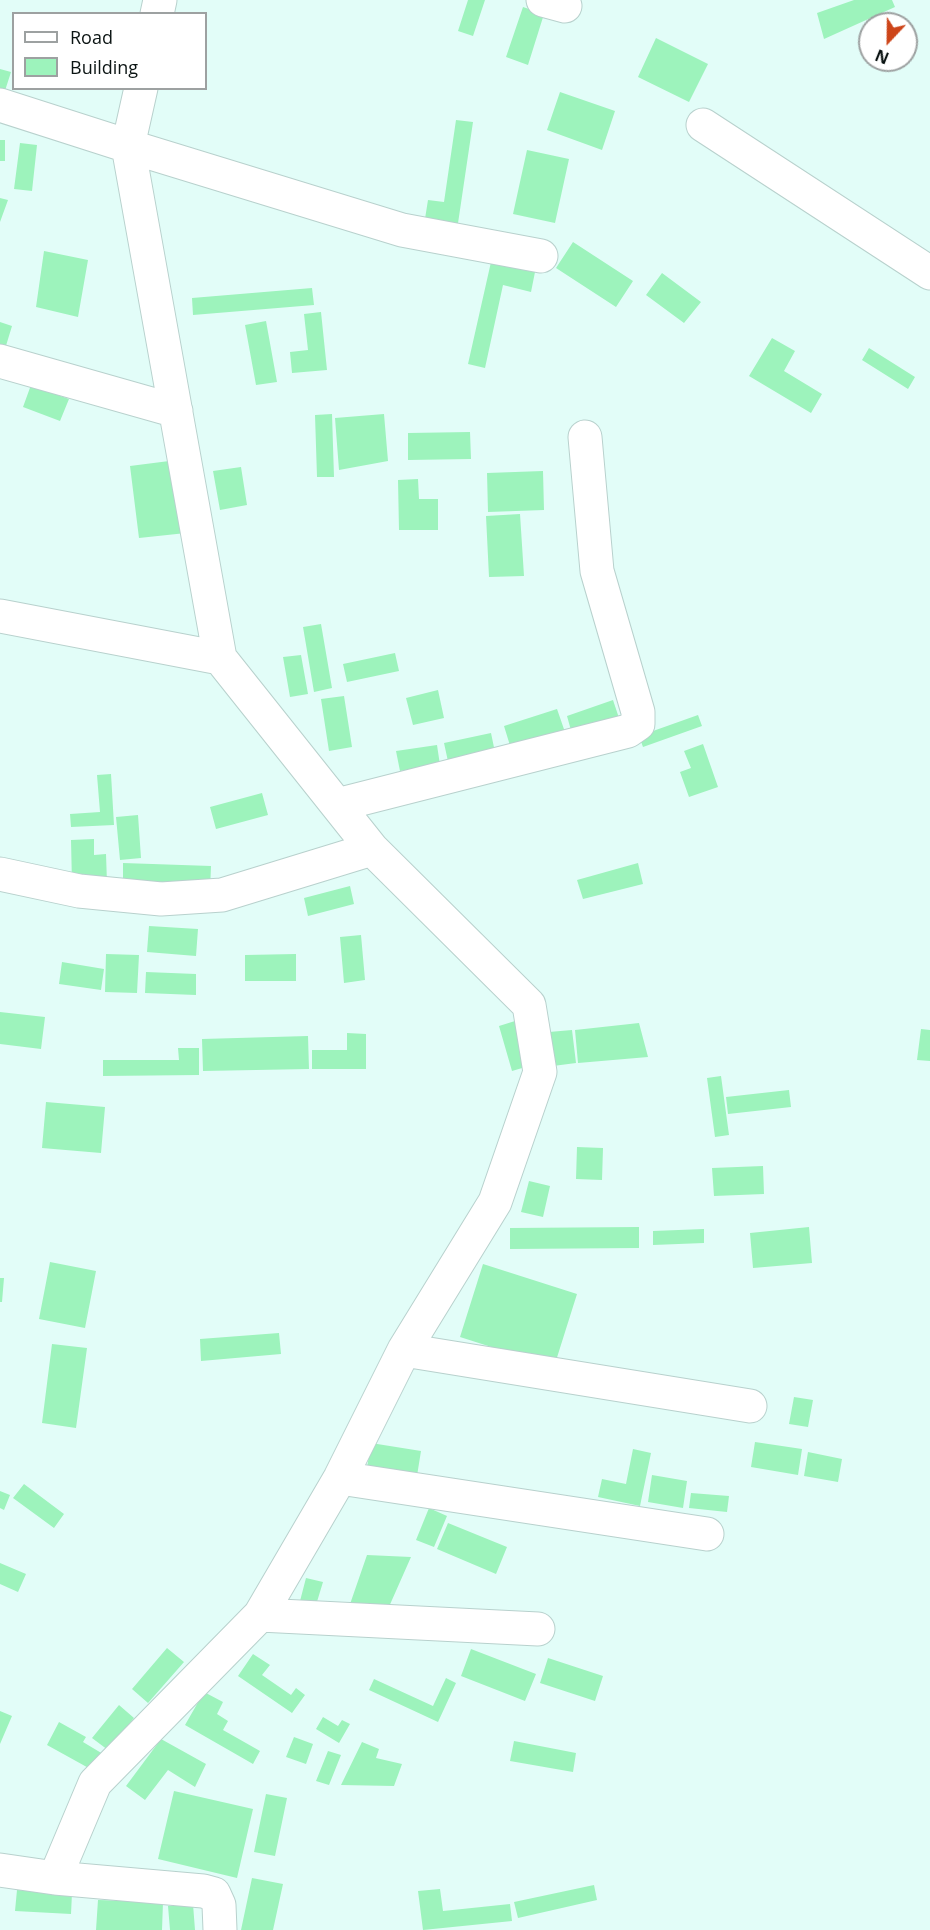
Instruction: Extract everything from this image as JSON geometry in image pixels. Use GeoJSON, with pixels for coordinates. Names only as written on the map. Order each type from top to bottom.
{"type":"FeatureCollection","features":[{"type":"Feature","properties":{"kind":"street"},"geometry":{"type":"LineString","coordinates":[[55,1878],[95,1784],[260,1615],[340,1478],[404,1350],[495,1202],[540,1072],[529,1005],[372,849],[220,658],[128,146],[141,90]]}},
{"type":"Feature","properties":{"kind":"street"},"geometry":{"type":"LineString","coordinates":[[0,105],[402,230],[541,256]]}},
{"type":"Feature","properties":{"kind":"street"},"geometry":{"type":"LineString","coordinates":[[704,125],[930,273]]}},
{"type":"Feature","properties":{"kind":"street"},"geometry":{"type":"LineString","coordinates":[[0,361],[176,411]]}},
{"type":"Feature","properties":{"kind":"street"},"geometry":{"type":"LineString","coordinates":[[337,805],[628,731],[639,724],[638,712],[597,571],[585,437]]}},
{"type":"Feature","properties":{"kind":"street"},"geometry":{"type":"LineString","coordinates":[[0,616],[220,658]]}},
{"type":"Feature","properties":{"kind":"street"},"geometry":{"type":"LineString","coordinates":[[0,874],[79,891],[161,899],[212,896],[222,895],[372,849]]}},
{"type":"Feature","properties":{"kind":"street"},"geometry":{"type":"LineString","coordinates":[[404,1350],[750,1406]]}},
{"type":"Feature","properties":{"kind":"street"},"geometry":{"type":"LineString","coordinates":[[340,1478],[707,1534]]}},
{"type":"Feature","properties":{"kind":"street"},"geometry":{"type":"LineString","coordinates":[[260,1615],[538,1629]]}},
{"type":"Feature","properties":{"kind":"street"},"geometry":{"type":"LineString","coordinates":[[0,1870],[55,1878],[203,1890],[214,1894],[219,1905],[220,1930]]}},
{"type":"Feature","properties":{"kind":"building"},"geometry":{"type":"Polygon","coordinates":[[[468,0],[485,0],[473,36],[458,31],[468,0]]]}},
{"type":"Feature","properties":{"kind":"building"},"geometry":{"type":"Polygon","coordinates":[[[854,0],[892,0],[895,7],[884,12],[858,12],[858,24],[824,39],[817,13],[854,0]]]}},
{"type":"Feature","properties":{"kind":"building"},"geometry":{"type":"Polygon","coordinates":[[[523,7],[544,14],[528,65],[506,57],[523,7]]]}},
{"type":"Feature","properties":{"kind":"building"},"geometry":{"type":"Polygon","coordinates":[[[656,38],[708,64],[689,102],[638,77],[656,38]]]}},
{"type":"Feature","properties":{"kind":"building"},"geometry":{"type":"Polygon","coordinates":[[[0,69],[11,72],[3,97],[0,96],[0,69]]]}},
{"type":"Feature","properties":{"kind":"building"},"geometry":{"type":"Polygon","coordinates":[[[560,92],[615,111],[602,150],[547,130],[560,92]]]}},
{"type":"Feature","properties":{"kind":"building"},"geometry":{"type":"Polygon","coordinates":[[[456,120],[473,122],[457,230],[424,225],[428,200],[444,202],[456,120]]]}},
{"type":"Feature","properties":{"kind":"building"},"geometry":{"type":"Polygon","coordinates":[[[0,140],[5,140],[5,161],[0,161],[0,140]]]}},
{"type":"Feature","properties":{"kind":"building"},"geometry":{"type":"Polygon","coordinates":[[[20,143],[37,145],[32,191],[14,189],[20,143]]]}},
{"type":"Feature","properties":{"kind":"building"},"geometry":{"type":"Polygon","coordinates":[[[527,150],[569,159],[555,223],[513,214],[527,150]]]}},
{"type":"Feature","properties":{"kind":"building"},"geometry":{"type":"Polygon","coordinates":[[[0,198],[8,200],[0,222],[0,198]]]}},
{"type":"Feature","properties":{"kind":"building"},"geometry":{"type":"Polygon","coordinates":[[[573,242],[633,281],[616,307],[556,268],[573,242]]]}},
{"type":"Feature","properties":{"kind":"building"},"geometry":{"type":"Polygon","coordinates":[[[44,251],[88,260],[78,317],[36,307],[44,251]]]}},
{"type":"Feature","properties":{"kind":"building"},"geometry":{"type":"Polygon","coordinates":[[[491,262],[535,272],[531,292],[503,285],[485,368],[468,364],[491,262]]]}},
{"type":"Feature","properties":{"kind":"building"},"geometry":{"type":"Polygon","coordinates":[[[662,273],[701,302],[684,323],[646,295],[662,273]]]}},
{"type":"Feature","properties":{"kind":"building"},"geometry":{"type":"Polygon","coordinates":[[[312,288],[314,305],[193,315],[192,298],[312,288]]]}},
{"type":"Feature","properties":{"kind":"building"},"geometry":{"type":"Polygon","coordinates":[[[321,312],[327,370],[292,373],[290,352],[308,350],[304,314],[321,312]]]}},
{"type":"Feature","properties":{"kind":"building"},"geometry":{"type":"Polygon","coordinates":[[[266,321],[277,382],[256,385],[245,325],[266,321]]]}},
{"type":"Feature","properties":{"kind":"building"},"geometry":{"type":"Polygon","coordinates":[[[0,322],[12,326],[5,349],[0,347],[0,322]]]}},
{"type":"Feature","properties":{"kind":"building"},"geometry":{"type":"Polygon","coordinates":[[[772,338],[795,351],[784,371],[822,394],[811,413],[749,376],[772,338]]]}},
{"type":"Feature","properties":{"kind":"building"},"geometry":{"type":"Polygon","coordinates":[[[869,348],[915,377],[908,389],[862,360],[869,348]]]}},
{"type":"Feature","properties":{"kind":"building"},"geometry":{"type":"Polygon","coordinates":[[[31,385],[69,399],[60,421],[23,407],[31,385]]]}},
{"type":"Feature","properties":{"kind":"building"},"geometry":{"type":"Polygon","coordinates":[[[332,414],[334,477],[317,477],[315,415],[332,414]]]}},
{"type":"Feature","properties":{"kind":"building"},"geometry":{"type":"Polygon","coordinates":[[[384,414],[388,461],[339,470],[335,418],[384,414]]]}},
{"type":"Feature","properties":{"kind":"building"},"geometry":{"type":"Polygon","coordinates":[[[470,432],[471,459],[408,460],[408,433],[470,432]]]}},
{"type":"Feature","properties":{"kind":"building"},"geometry":{"type":"Polygon","coordinates":[[[177,460],[186,533],[139,538],[130,466],[177,460]]]}},
{"type":"Feature","properties":{"kind":"building"},"geometry":{"type":"Polygon","coordinates":[[[241,467],[247,505],[220,510],[213,471],[241,467]]]}},
{"type":"Feature","properties":{"kind":"building"},"geometry":{"type":"Polygon","coordinates":[[[543,471],[544,510],[488,512],[487,473],[543,471]]]}},
{"type":"Feature","properties":{"kind":"building"},"geometry":{"type":"Polygon","coordinates":[[[418,479],[419,499],[438,499],[438,530],[399,530],[398,480],[418,479]]]}},
{"type":"Feature","properties":{"kind":"building"},"geometry":{"type":"Polygon","coordinates":[[[520,514],[524,576],[489,577],[486,516],[520,514]]]}},
{"type":"Feature","properties":{"kind":"building"},"geometry":{"type":"Polygon","coordinates":[[[321,624],[332,688],[314,692],[303,627],[321,624]]]}},
{"type":"Feature","properties":{"kind":"building"},"geometry":{"type":"Polygon","coordinates":[[[395,653],[399,671],[347,682],[343,664],[395,653]]]}},
{"type":"Feature","properties":{"kind":"building"},"geometry":{"type":"Polygon","coordinates":[[[301,655],[308,694],[290,697],[283,657],[301,655]]]}},
{"type":"Feature","properties":{"kind":"building"},"geometry":{"type":"Polygon","coordinates":[[[438,690],[444,718],[413,725],[406,698],[438,690]]]}},
{"type":"Feature","properties":{"kind":"building"},"geometry":{"type":"Polygon","coordinates":[[[344,696],[352,747],[329,751],[321,699],[344,696]]]}},
{"type":"Feature","properties":{"kind":"building"},"geometry":{"type":"Polygon","coordinates":[[[613,700],[619,718],[572,734],[567,716],[613,700]]]}},
{"type":"Feature","properties":{"kind":"building"},"geometry":{"type":"Polygon","coordinates":[[[557,709],[566,735],[512,752],[504,726],[557,709]]]}},
{"type":"Feature","properties":{"kind":"building"},"geometry":{"type":"Polygon","coordinates":[[[698,715],[702,726],[643,747],[639,736],[698,715]]]}},
{"type":"Feature","properties":{"kind":"building"},"geometry":{"type":"Polygon","coordinates":[[[491,733],[496,757],[449,766],[444,743],[491,733]]]}},
{"type":"Feature","properties":{"kind":"building"},"geometry":{"type":"Polygon","coordinates":[[[703,744],[718,787],[689,797],[680,772],[691,768],[684,751],[703,744]]]}},
{"type":"Feature","properties":{"kind":"building"},"geometry":{"type":"Polygon","coordinates":[[[437,745],[440,765],[400,771],[396,751],[437,745]]]}},
{"type":"Feature","properties":{"kind":"building"},"geometry":{"type":"Polygon","coordinates":[[[111,774],[114,825],[71,827],[70,814],[100,812],[97,775],[111,774]]]}},
{"type":"Feature","properties":{"kind":"building"},"geometry":{"type":"Polygon","coordinates":[[[262,793],[268,815],[216,829],[210,807],[262,793]]]}},
{"type":"Feature","properties":{"kind":"building"},"geometry":{"type":"Polygon","coordinates":[[[138,815],[141,858],[120,860],[116,817],[138,815]]]}},
{"type":"Feature","properties":{"kind":"building"},"geometry":{"type":"Polygon","coordinates":[[[94,839],[94,855],[106,854],[107,883],[72,884],[71,840],[94,839]]]}},
{"type":"Feature","properties":{"kind":"building"},"geometry":{"type":"Polygon","coordinates":[[[123,863],[211,866],[210,891],[123,888],[123,863]]]}},
{"type":"Feature","properties":{"kind":"building"},"geometry":{"type":"Polygon","coordinates":[[[638,863],[643,884],[583,899],[577,880],[638,863]]]}},
{"type":"Feature","properties":{"kind":"building"},"geometry":{"type":"Polygon","coordinates":[[[350,886],[354,904],[308,916],[304,898],[350,886]]]}},
{"type":"Feature","properties":{"kind":"building"},"geometry":{"type":"Polygon","coordinates":[[[149,926],[198,929],[196,956],[147,952],[149,926]]]}},
{"type":"Feature","properties":{"kind":"building"},"geometry":{"type":"Polygon","coordinates":[[[361,935],[365,980],[344,983],[340,937],[361,935]]]}},
{"type":"Feature","properties":{"kind":"building"},"geometry":{"type":"Polygon","coordinates":[[[106,954],[139,955],[137,993],[105,992],[106,954]]]}},
{"type":"Feature","properties":{"kind":"building"},"geometry":{"type":"Polygon","coordinates":[[[296,954],[296,981],[245,981],[245,955],[296,954]]]}},
{"type":"Feature","properties":{"kind":"building"},"geometry":{"type":"Polygon","coordinates":[[[62,962],[104,969],[101,990],[59,984],[62,962]]]}},
{"type":"Feature","properties":{"kind":"building"},"geometry":{"type":"Polygon","coordinates":[[[146,972],[196,974],[196,995],[145,993],[146,972]]]}},
{"type":"Feature","properties":{"kind":"building"},"geometry":{"type":"Polygon","coordinates":[[[0,1012],[45,1017],[41,1049],[0,1044],[0,1012]]]}},
{"type":"Feature","properties":{"kind":"building"},"geometry":{"type":"Polygon","coordinates":[[[515,1021],[529,1066],[512,1071],[499,1026],[515,1021]]]}},
{"type":"Feature","properties":{"kind":"building"},"geometry":{"type":"Polygon","coordinates":[[[639,1023],[648,1057],[578,1063],[575,1030],[639,1023]]]}},
{"type":"Feature","properties":{"kind":"building"},"geometry":{"type":"Polygon","coordinates":[[[921,1029],[930,1030],[930,1061],[917,1060],[921,1029]]]}},
{"type":"Feature","properties":{"kind":"building"},"geometry":{"type":"Polygon","coordinates":[[[572,1030],[576,1063],[553,1066],[549,1032],[572,1030]]]}},
{"type":"Feature","properties":{"kind":"building"},"geometry":{"type":"Polygon","coordinates":[[[347,1033],[366,1034],[366,1069],[312,1069],[312,1050],[347,1050],[347,1033]]]}},
{"type":"Feature","properties":{"kind":"building"},"geometry":{"type":"Polygon","coordinates":[[[308,1036],[309,1069],[203,1071],[202,1039],[308,1036]]]}},
{"type":"Feature","properties":{"kind":"building"},"geometry":{"type":"Polygon","coordinates":[[[178,1048],[199,1048],[199,1075],[103,1076],[103,1060],[179,1060],[178,1048]]]}},
{"type":"Feature","properties":{"kind":"building"},"geometry":{"type":"Polygon","coordinates":[[[721,1076],[729,1135],[715,1137],[707,1078],[721,1076]]]}},
{"type":"Feature","properties":{"kind":"building"},"geometry":{"type":"Polygon","coordinates":[[[789,1090],[791,1107],[728,1114],[726,1097],[789,1090]]]}},
{"type":"Feature","properties":{"kind":"building"},"geometry":{"type":"Polygon","coordinates":[[[46,1102],[105,1107],[101,1153],[42,1148],[46,1102]]]}},
{"type":"Feature","properties":{"kind":"building"},"geometry":{"type":"Polygon","coordinates":[[[577,1147],[603,1148],[602,1180],[576,1179],[577,1147]]]}},
{"type":"Feature","properties":{"kind":"building"},"geometry":{"type":"Polygon","coordinates":[[[763,1166],[764,1194],[714,1196],[712,1168],[763,1166]]]}},
{"type":"Feature","properties":{"kind":"building"},"geometry":{"type":"Polygon","coordinates":[[[529,1181],[550,1186],[543,1217],[521,1212],[529,1181]]]}},
{"type":"Feature","properties":{"kind":"building"},"geometry":{"type":"Polygon","coordinates":[[[639,1227],[639,1248],[510,1249],[510,1228],[639,1227]]]}},
{"type":"Feature","properties":{"kind":"building"},"geometry":{"type":"Polygon","coordinates":[[[809,1227],[812,1263],[753,1268],[750,1233],[809,1227]]]}},
{"type":"Feature","properties":{"kind":"building"},"geometry":{"type":"Polygon","coordinates":[[[704,1229],[704,1243],[653,1245],[653,1231],[704,1229]]]}},
{"type":"Feature","properties":{"kind":"building"},"geometry":{"type":"Polygon","coordinates":[[[50,1262],[96,1271],[85,1328],[39,1319],[50,1262]]]}},
{"type":"Feature","properties":{"kind":"building"},"geometry":{"type":"Polygon","coordinates":[[[483,1264],[577,1294],[554,1367],[460,1337],[483,1264]]]}},
{"type":"Feature","properties":{"kind":"building"},"geometry":{"type":"Polygon","coordinates":[[[0,1278],[4,1278],[2,1302],[0,1302],[0,1278]]]}},
{"type":"Feature","properties":{"kind":"building"},"geometry":{"type":"Polygon","coordinates":[[[279,1333],[281,1354],[201,1361],[200,1339],[279,1333]]]}},
{"type":"Feature","properties":{"kind":"building"},"geometry":{"type":"Polygon","coordinates":[[[52,1344],[87,1348],[76,1428],[42,1423],[52,1344]]]}},
{"type":"Feature","properties":{"kind":"building"},"geometry":{"type":"Polygon","coordinates":[[[794,1397],[813,1400],[808,1427],[789,1424],[794,1397]]]}},
{"type":"Feature","properties":{"kind":"building"},"geometry":{"type":"Polygon","coordinates":[[[755,1442],[802,1449],[798,1475],[751,1467],[755,1442]]]}},
{"type":"Feature","properties":{"kind":"building"},"geometry":{"type":"Polygon","coordinates":[[[371,1443],[421,1451],[416,1482],[366,1474],[371,1443]]]}},
{"type":"Feature","properties":{"kind":"building"},"geometry":{"type":"Polygon","coordinates":[[[633,1449],[651,1453],[640,1506],[598,1497],[602,1479],[626,1484],[633,1449]]]}},
{"type":"Feature","properties":{"kind":"building"},"geometry":{"type":"Polygon","coordinates":[[[808,1452],[842,1459],[838,1482],[804,1476],[808,1452]]]}},
{"type":"Feature","properties":{"kind":"building"},"geometry":{"type":"Polygon","coordinates":[[[652,1475],[687,1481],[683,1508],[648,1502],[652,1475]]]}},
{"type":"Feature","properties":{"kind":"building"},"geometry":{"type":"Polygon","coordinates":[[[24,1484],[64,1514],[54,1528],[13,1498],[24,1484]]]}},
{"type":"Feature","properties":{"kind":"building"},"geometry":{"type":"Polygon","coordinates":[[[0,1491],[10,1495],[4,1510],[0,1508],[0,1491]]]}},
{"type":"Feature","properties":{"kind":"building"},"geometry":{"type":"Polygon","coordinates":[[[691,1493],[729,1496],[727,1512],[689,1508],[691,1493]]]}},
{"type":"Feature","properties":{"kind":"building"},"geometry":{"type":"Polygon","coordinates":[[[429,1508],[447,1516],[434,1547],[416,1540],[429,1508]]]}},
{"type":"Feature","properties":{"kind":"building"},"geometry":{"type":"Polygon","coordinates":[[[448,1523],[507,1547],[496,1574],[437,1549],[448,1523]]]}},
{"type":"Feature","properties":{"kind":"building"},"geometry":{"type":"Polygon","coordinates":[[[367,1555],[411,1557],[388,1609],[349,1607],[367,1555]]]}},
{"type":"Feature","properties":{"kind":"building"},"geometry":{"type":"Polygon","coordinates":[[[0,1563],[26,1574],[18,1592],[0,1584],[0,1563]]]}},
{"type":"Feature","properties":{"kind":"building"},"geometry":{"type":"Polygon","coordinates":[[[306,1578],[323,1582],[316,1605],[300,1601],[306,1578]]]}},
{"type":"Feature","properties":{"kind":"building"},"geometry":{"type":"Polygon","coordinates":[[[167,1648],[184,1662],[148,1703],[132,1689],[167,1648]]]}},
{"type":"Feature","properties":{"kind":"building"},"geometry":{"type":"Polygon","coordinates":[[[471,1649],[536,1674],[525,1701],[461,1676],[471,1649]]]}},
{"type":"Feature","properties":{"kind":"building"},"geometry":{"type":"Polygon","coordinates":[[[253,1654],[270,1665],[262,1675],[291,1695],[296,1688],[305,1695],[292,1713],[238,1676],[253,1654]]]}},
{"type":"Feature","properties":{"kind":"building"},"geometry":{"type":"Polygon","coordinates":[[[548,1658],[603,1676],[595,1701],[540,1683],[548,1658]]]}},
{"type":"Feature","properties":{"kind":"building"},"geometry":{"type":"Polygon","coordinates":[[[446,1678],[456,1683],[438,1722],[369,1690],[374,1679],[433,1706],[446,1678]]]}},
{"type":"Feature","properties":{"kind":"building"},"geometry":{"type":"Polygon","coordinates":[[[204,1692],[223,1702],[217,1714],[228,1721],[223,1730],[260,1751],[253,1764],[185,1725],[204,1692]]]}},
{"type":"Feature","properties":{"kind":"building"},"geometry":{"type":"Polygon","coordinates":[[[119,1705],[134,1718],[108,1750],[92,1738],[119,1705]]]}},
{"type":"Feature","properties":{"kind":"building"},"geometry":{"type":"Polygon","coordinates":[[[0,1711],[12,1716],[0,1744],[0,1711]]]}},
{"type":"Feature","properties":{"kind":"building"},"geometry":{"type":"Polygon","coordinates":[[[323,1717],[338,1726],[342,1720],[350,1724],[339,1743],[316,1729],[323,1717]]]}},
{"type":"Feature","properties":{"kind":"building"},"geometry":{"type":"Polygon","coordinates":[[[59,1722],[86,1737],[83,1742],[103,1754],[94,1771],[47,1745],[59,1722]]]}},
{"type":"Feature","properties":{"kind":"building"},"geometry":{"type":"Polygon","coordinates":[[[294,1737],[313,1744],[306,1764],[286,1757],[294,1737]]]}},
{"type":"Feature","properties":{"kind":"building"},"geometry":{"type":"Polygon","coordinates":[[[161,1739],[206,1764],[195,1787],[168,1770],[145,1800],[126,1786],[161,1739]]]}},
{"type":"Feature","properties":{"kind":"building"},"geometry":{"type":"Polygon","coordinates":[[[514,1741],[576,1753],[573,1772],[510,1761],[514,1741]]]}},
{"type":"Feature","properties":{"kind":"building"},"geometry":{"type":"Polygon","coordinates":[[[362,1742],[379,1749],[376,1758],[402,1764],[394,1786],[341,1785],[362,1742]]]}},
{"type":"Feature","properties":{"kind":"building"},"geometry":{"type":"Polygon","coordinates":[[[328,1751],[341,1755],[329,1785],[316,1781],[328,1751]]]}},
{"type":"Feature","properties":{"kind":"building"},"geometry":{"type":"Polygon","coordinates":[[[174,1791],[253,1809],[237,1878],[158,1859],[174,1791]]]}},
{"type":"Feature","properties":{"kind":"building"},"geometry":{"type":"Polygon","coordinates":[[[266,1794],[287,1798],[275,1856],[254,1852],[266,1794]]]}},
{"type":"Feature","properties":{"kind":"building"},"geometry":{"type":"Polygon","coordinates":[[[252,1878],[283,1884],[273,1930],[241,1930],[252,1878]]]}},
{"type":"Feature","properties":{"kind":"building"},"geometry":{"type":"Polygon","coordinates":[[[594,1885],[597,1900],[518,1918],[514,1902],[594,1885]]]}},
{"type":"Feature","properties":{"kind":"building"},"geometry":{"type":"Polygon","coordinates":[[[440,1889],[443,1911],[510,1904],[512,1921],[423,1930],[418,1891],[440,1889]]]}},
{"type":"Feature","properties":{"kind":"building"},"geometry":{"type":"Polygon","coordinates":[[[17,1890],[72,1893],[71,1914],[15,1911],[17,1890]]]}},
{"type":"Feature","properties":{"kind":"building"},"geometry":{"type":"Polygon","coordinates":[[[98,1900],[163,1902],[162,1930],[96,1930],[98,1900]]]}},
{"type":"Feature","properties":{"kind":"building"},"geometry":{"type":"Polygon","coordinates":[[[193,1904],[195,1930],[170,1930],[168,1906],[193,1904]]]}}]}
